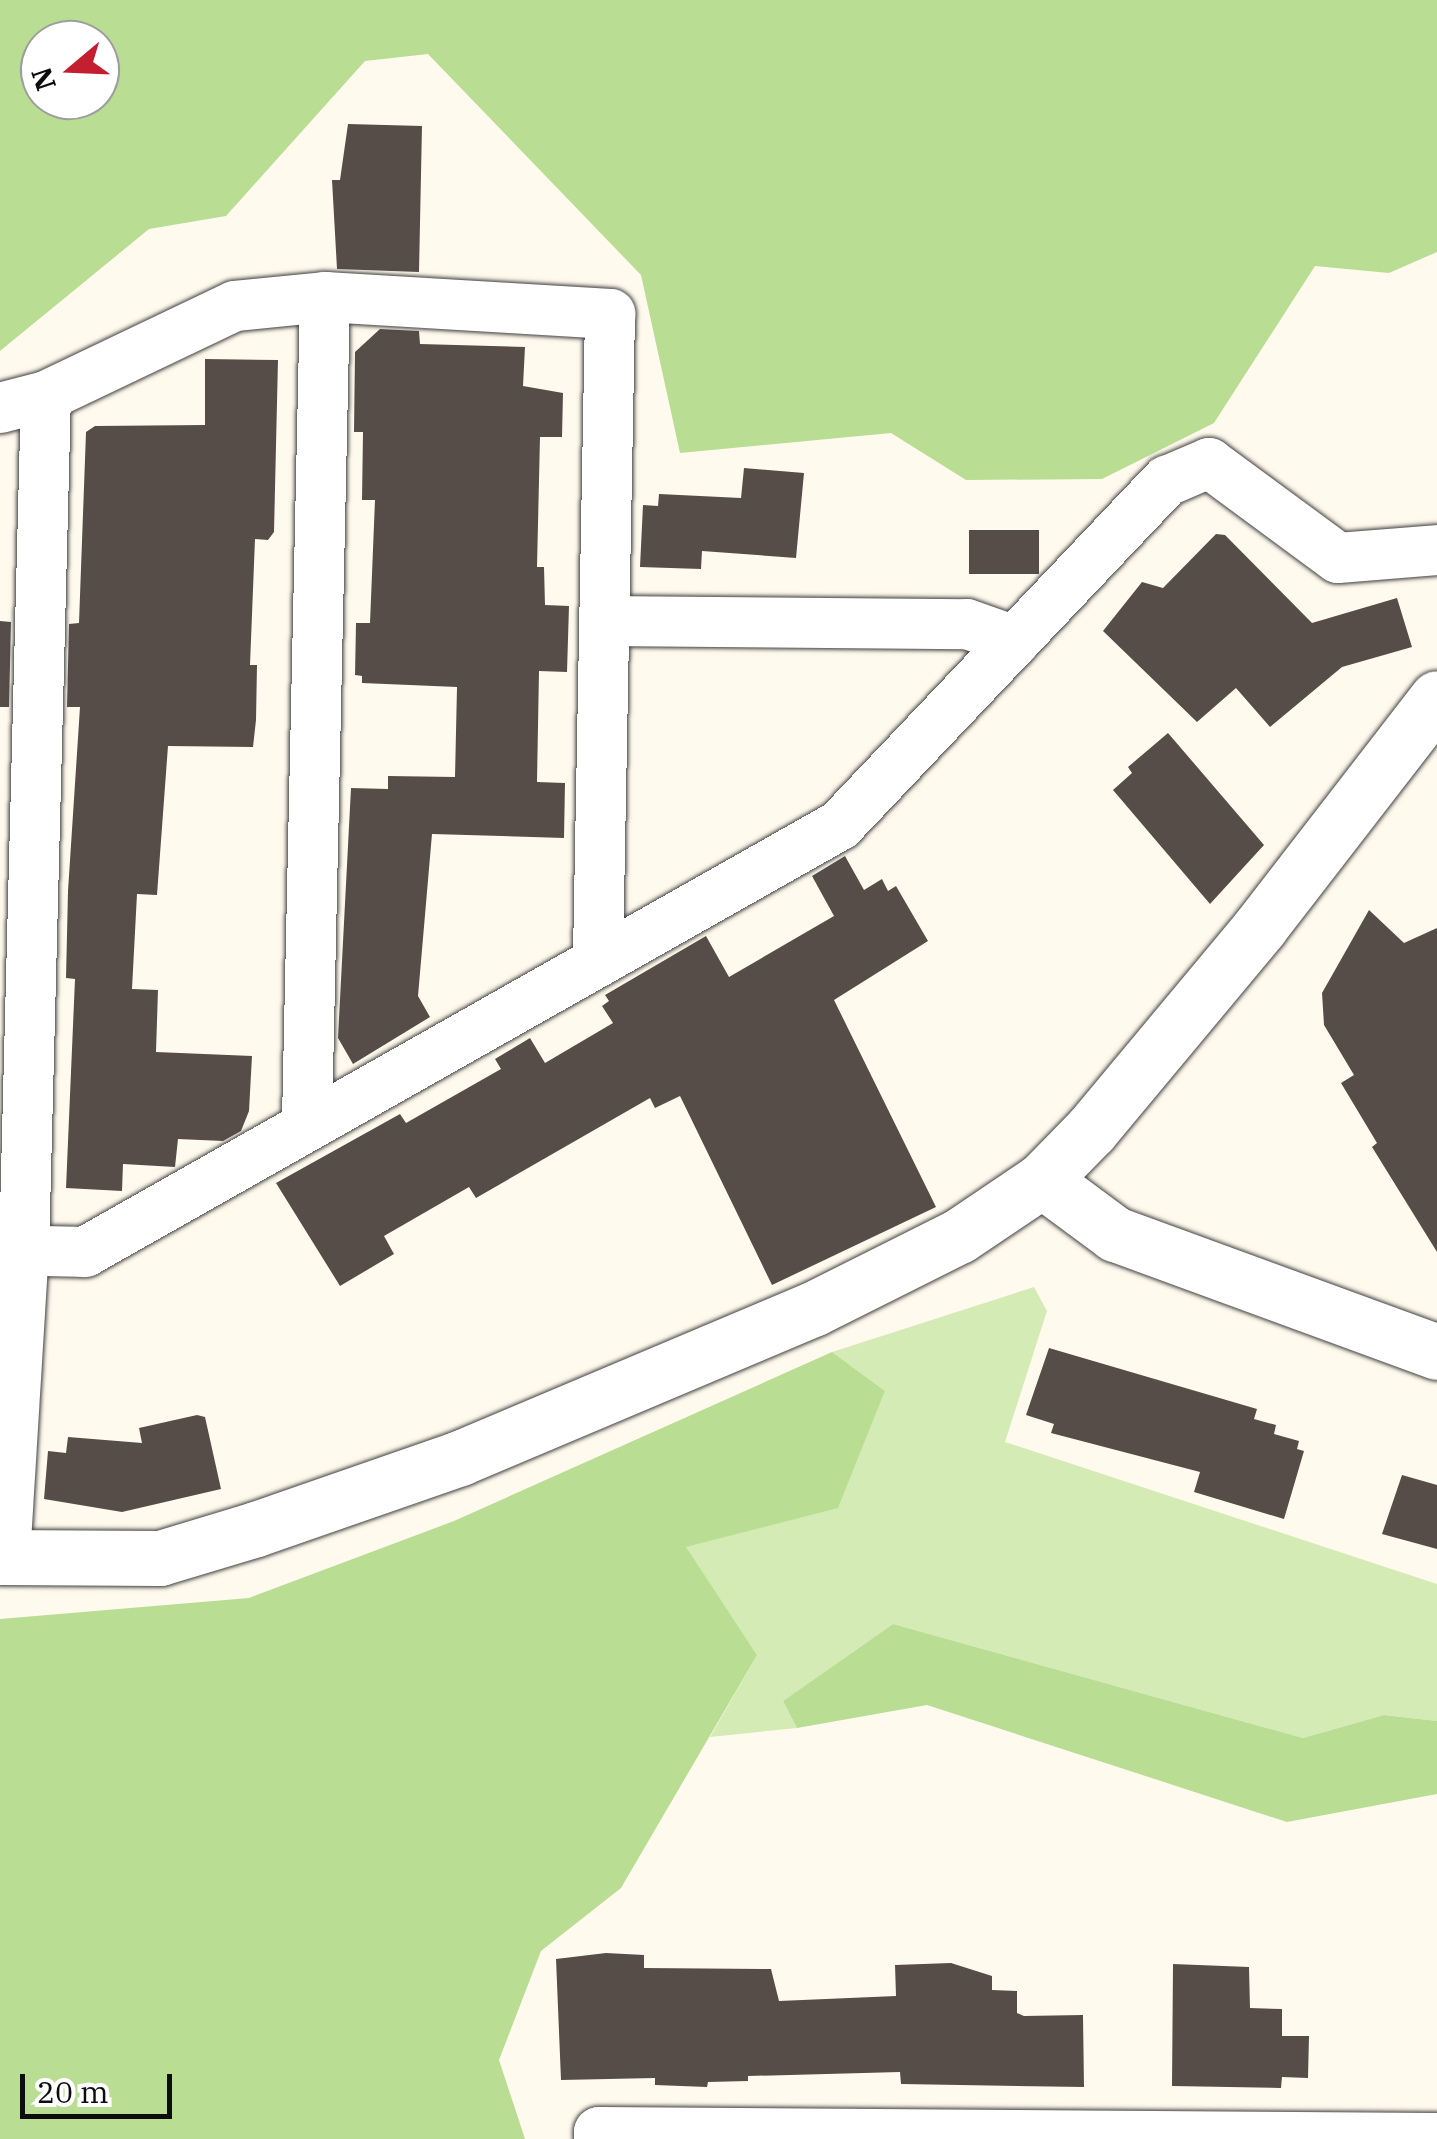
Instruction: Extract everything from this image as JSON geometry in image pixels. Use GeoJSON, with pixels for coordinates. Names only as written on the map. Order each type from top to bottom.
{"type":"FeatureCollection","features":[{"type":"Feature","properties":{"kind":"street"},"geometry":{"type":"LineString","coordinates":[[307,1121],[324,297]]}},
{"type":"Feature","properties":{"kind":"street"},"geometry":{"type":"LineString","coordinates":[[598,959],[610,314],[324,297],[234,306],[23,402],[12,1251],[2,1557],[160,1558],[460,1458],[904,1267],[1042,1180],[1248,942],[1437,698]]}},
{"type":"Feature","properties":{"kind":"street"},"geometry":{"type":"LineString","coordinates":[[12,1251],[84,1252],[307,1121],[840,825],[1167,482],[1209,463],[1338,558],[1437,550]]}},
{"type":"Feature","properties":{"kind":"street"},"geometry":{"type":"LineString","coordinates":[[604,621],[967,624],[1015,641]]}},
{"type":"Feature","properties":{"kind":"street"},"geometry":{"type":"LineString","coordinates":[[1042,1180],[1115,1234],[1437,1352]]}},
{"type":"Feature","properties":{"kind":"street"},"geometry":{"type":"LineString","coordinates":[[599,2139],[599,2132],[1437,2138]]}},
{"type":"Feature","properties":{"kind":"green space"},"geometry":{"type":"Polygon","coordinates":[[[0,0],[1437,0],[1437,252],[1389,273],[1315,266],[1214,423],[1102,479],[966,480],[891,433],[680,453],[641,275],[428,54],[365,61],[226,216],[149,229],[0,351],[0,0]]]}},
{"type":"Feature","properties":{"kind":"green space"},"geometry":{"type":"Polygon","coordinates":[[[1034,1287],[1047,1311],[1005,1442],[1437,1584],[1437,1721],[1384,1715],[1303,1738],[893,1624],[783,1701],[797,1728],[710,1737],[757,1655],[685,1547],[838,1507],[885,1391],[832,1352],[1034,1287]]]}},
{"type":"Feature","properties":{"kind":"green space"},"geometry":{"type":"Polygon","coordinates":[[[832,1352],[885,1391],[838,1508],[686,1547],[757,1655],[621,1888],[541,1951],[499,2060],[525,2139],[0,2139],[0,1619],[249,1598],[454,1521],[832,1352]]]}},
{"type":"Feature","properties":{"kind":"green space"},"geometry":{"type":"Polygon","coordinates":[[[893,1624],[1303,1738],[1384,1715],[1437,1721],[1437,1794],[1287,1822],[927,1705],[797,1728],[783,1701],[893,1624]]]}},
{"type":"Feature","properties":{"kind":"building"},"geometry":{"type":"Polygon","coordinates":[[[348,124],[422,126],[419,272],[337,269],[332,180],[340,180],[348,124]]]}},
{"type":"Feature","properties":{"kind":"building"},"geometry":{"type":"Polygon","coordinates":[[[380,329],[419,331],[420,344],[525,347],[523,386],[563,393],[562,437],[540,437],[537,567],[544,567],[545,605],[569,606],[567,672],[539,671],[537,782],[565,783],[564,838],[432,834],[418,996],[430,1017],[353,1064],[338,1038],[351,788],[388,789],[388,776],[455,777],[457,687],[362,683],[362,676],[355,675],[356,623],[370,623],[375,500],[362,500],[363,432],[354,432],[355,352],[380,329]]]}},
{"type":"Feature","properties":{"kind":"building"},"geometry":{"type":"Polygon","coordinates":[[[205,359],[278,360],[274,532],[268,540],[255,539],[250,665],[257,665],[253,747],[168,746],[157,895],[137,894],[132,989],[158,990],[156,1052],[252,1056],[249,1111],[241,1131],[223,1141],[178,1139],[175,1167],[123,1164],[122,1191],[66,1188],[75,979],[66,978],[68,891],[80,707],[67,707],[69,624],[79,623],[86,432],[95,426],[205,425],[205,359]]]}},
{"type":"Feature","properties":{"kind":"building"},"geometry":{"type":"Polygon","coordinates":[[[744,468],[804,473],[796,558],[702,551],[701,569],[640,567],[643,505],[658,506],[659,494],[741,498],[744,468]]]}},
{"type":"Feature","properties":{"kind":"building"},"geometry":{"type":"Polygon","coordinates":[[[969,530],[1039,530],[1039,574],[969,574],[969,530]]]}},
{"type":"Feature","properties":{"kind":"building"},"geometry":{"type":"Polygon","coordinates":[[[1216,534],[1225,535],[1312,623],[1397,598],[1412,647],[1342,667],[1270,727],[1236,688],[1197,722],[1103,631],[1142,582],[1163,588],[1216,534]]]}},
{"type":"Feature","properties":{"kind":"building"},"geometry":{"type":"Polygon","coordinates":[[[0,621],[11,622],[9,707],[0,707],[0,621]]]}},
{"type":"Feature","properties":{"kind":"building"},"geometry":{"type":"Polygon","coordinates":[[[1168,733],[1264,845],[1210,904],[1113,790],[1132,773],[1128,767],[1168,733]]]}},
{"type":"Feature","properties":{"kind":"building"},"geometry":{"type":"Polygon","coordinates":[[[845,856],[864,890],[882,879],[888,891],[896,886],[928,941],[834,1000],[936,1207],[772,1285],[680,1096],[655,1108],[650,1098],[476,1198],[469,1187],[384,1236],[394,1254],[340,1286],[276,1183],[400,1114],[406,1123],[501,1069],[495,1059],[530,1038],[545,1063],[613,1023],[602,1006],[609,1001],[605,995],[706,936],[729,977],[834,916],[812,876],[845,856]]]}},
{"type":"Feature","properties":{"kind":"building"},"geometry":{"type":"Polygon","coordinates":[[[1369,910],[1404,943],[1437,928],[1437,1252],[1372,1147],[1377,1143],[1341,1083],[1354,1075],[1324,1025],[1322,993],[1369,910]]]}},
{"type":"Feature","properties":{"kind":"building"},"geometry":{"type":"Polygon","coordinates":[[[1049,1348],[1257,1409],[1254,1419],[1276,1425],[1274,1434],[1299,1441],[1297,1449],[1304,1451],[1284,1519],[1194,1492],[1200,1472],[1051,1433],[1054,1424],[1026,1415],[1049,1348]]]}},
{"type":"Feature","properties":{"kind":"building"},"geometry":{"type":"Polygon","coordinates":[[[197,1415],[205,1417],[221,1489],[122,1512],[44,1499],[48,1451],[66,1453],[68,1437],[142,1443],[139,1428],[197,1415]]]}},
{"type":"Feature","properties":{"kind":"building"},"geometry":{"type":"Polygon","coordinates":[[[1402,1475],[1437,1485],[1437,1549],[1382,1534],[1402,1475]]]}},
{"type":"Feature","properties":{"kind":"building"},"geometry":{"type":"Polygon","coordinates":[[[606,1953],[644,1955],[644,1968],[771,1969],[779,2001],[896,1996],[895,1965],[951,1963],[992,1976],[992,1990],[1017,1991],[1017,2013],[1024,2016],[1083,2015],[1084,2087],[901,2084],[900,2072],[748,2076],[748,2081],[708,2082],[707,2087],[655,2085],[655,2078],[561,2080],[556,1959],[606,1953]]]}},
{"type":"Feature","properties":{"kind":"building"},"geometry":{"type":"Polygon","coordinates":[[[1173,1964],[1249,1967],[1250,2008],[1282,2009],[1282,2036],[1309,2036],[1308,2078],[1282,2077],[1281,2088],[1172,2086],[1173,1964]]]}}]}
